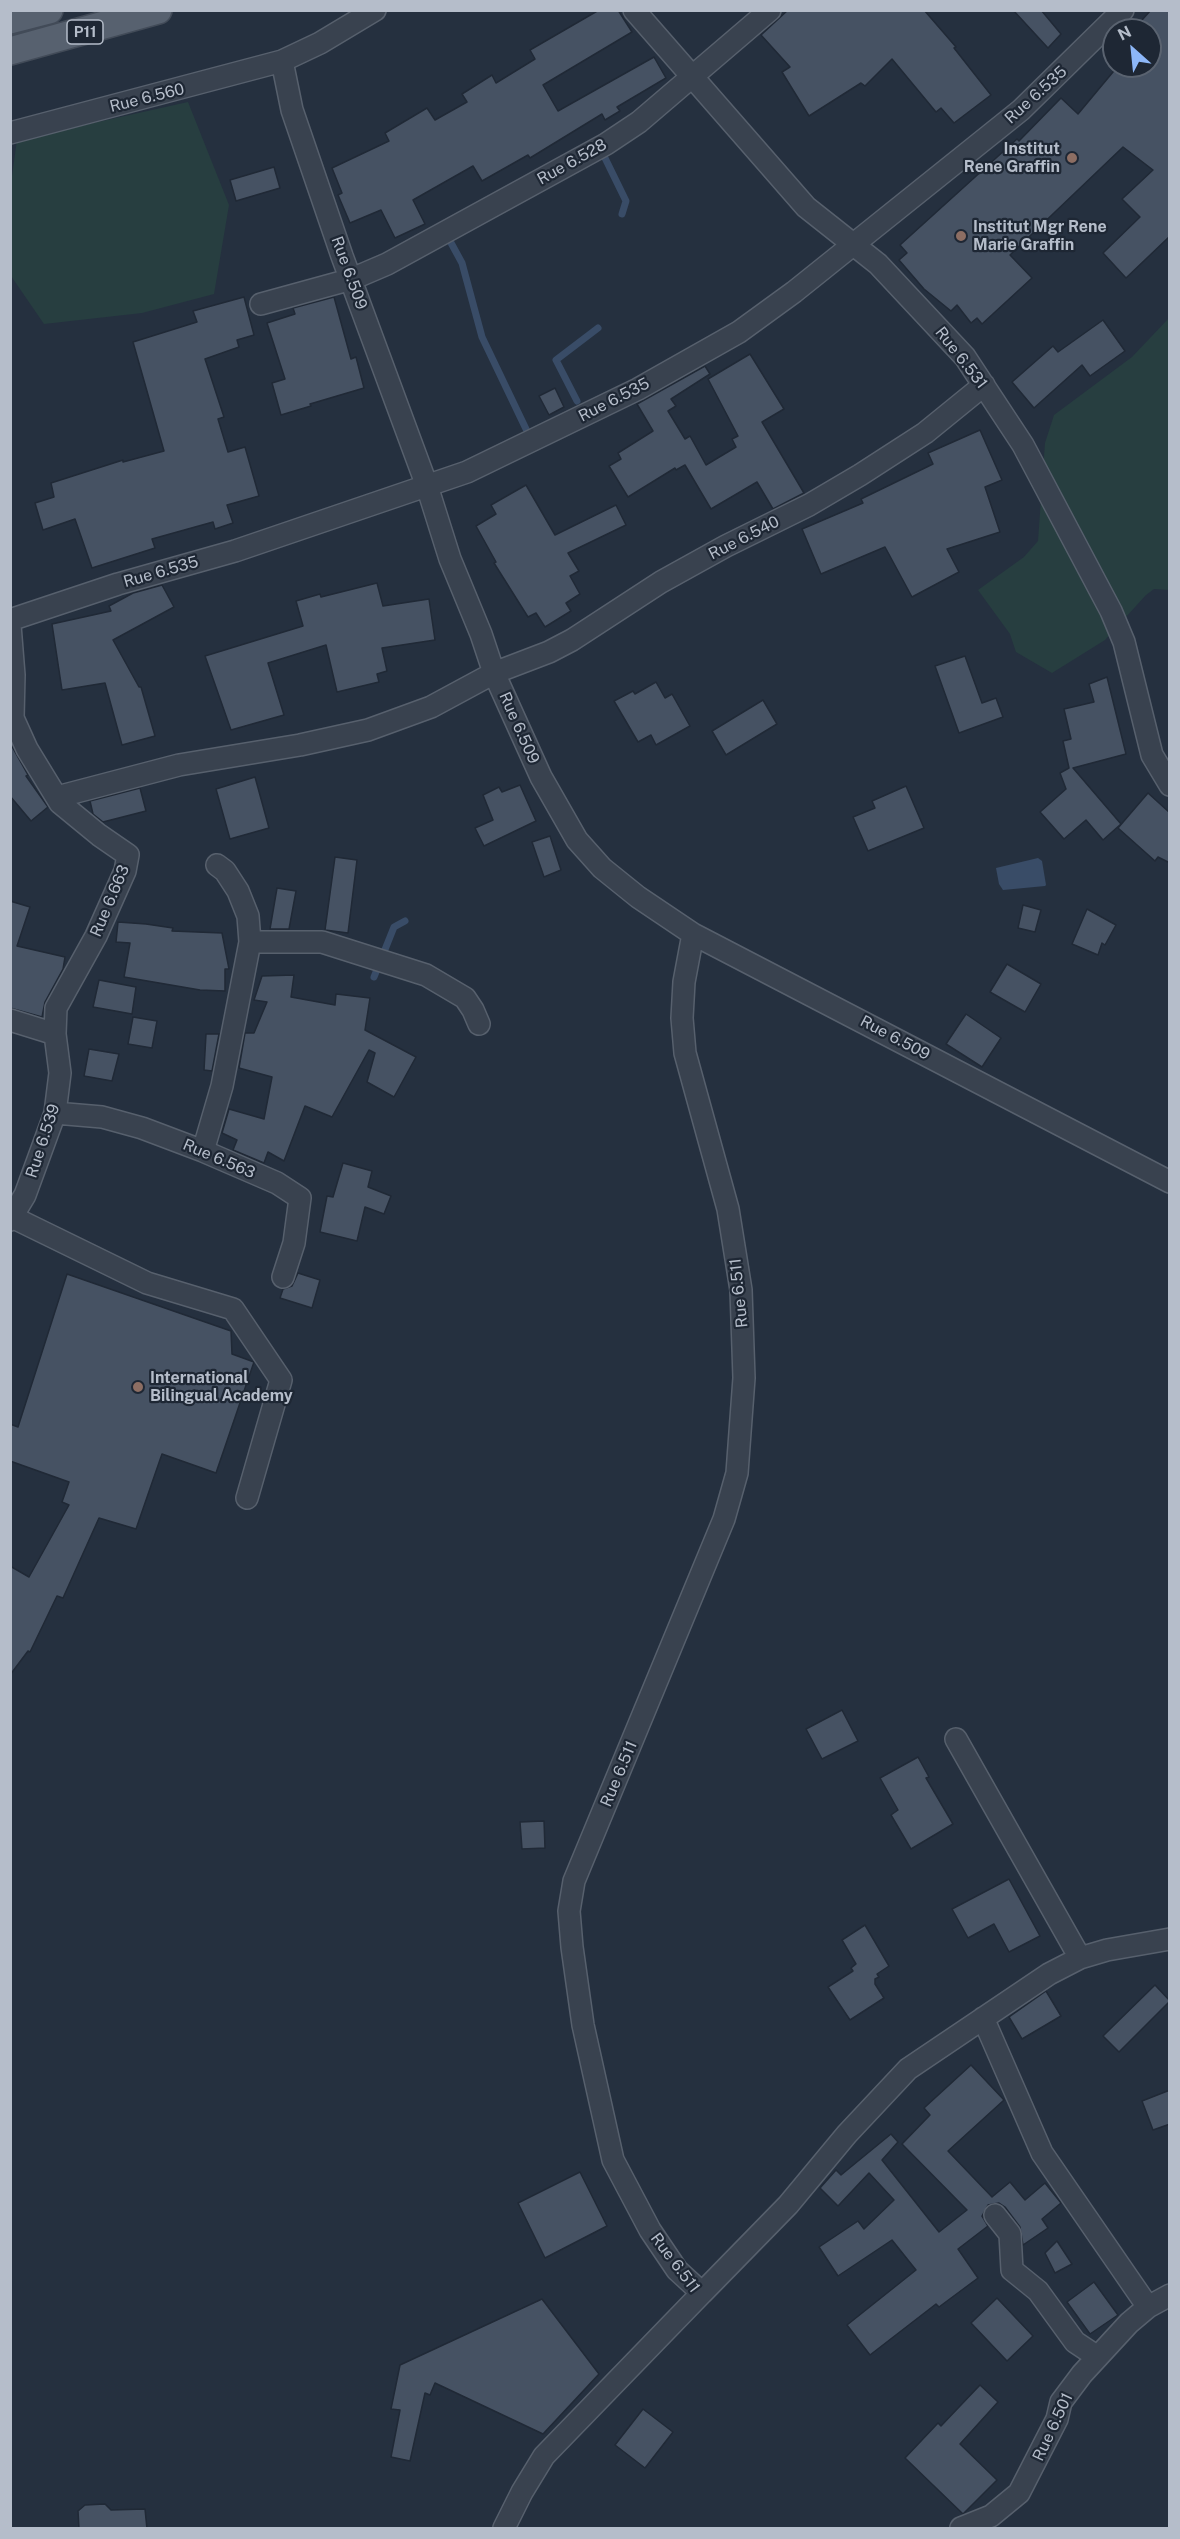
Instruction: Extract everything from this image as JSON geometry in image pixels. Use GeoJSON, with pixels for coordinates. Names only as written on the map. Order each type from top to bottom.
{"type":"FeatureCollection","features":[{"type":"Feature","properties":{"kind":"main road","name":"P11"},"geometry":{"type":"LineString","coordinates":[[10,20],[49,10]]}},
{"type":"Feature","properties":{"kind":"main road","name":"P11"},"geometry":{"type":"LineString","coordinates":[[10,51],[86,32],[158,10]]}},
{"type":"Feature","properties":{"kind":"street"},"geometry":{"type":"LineString","coordinates":[[282,61],[320,43],[375,10]]}},
{"type":"Feature","properties":{"kind":"street","name":"Rue 6.531"},"geometry":{"type":"LineString","coordinates":[[633,10],[806,207],[878,264],[965,357],[1023,445],[1111,611],[1124,642],[1152,755],[1170,785]]}},
{"type":"Feature","properties":{"kind":"street","name":"Rue 6.528"},"geometry":{"type":"LineString","coordinates":[[261,304],[352,279],[441,236],[606,144],[639,122],[770,10]]}},
{"type":"Feature","properties":{"kind":"street","name":"Rue 6.535"},"geometry":{"type":"LineString","coordinates":[[10,620],[118,584],[235,551],[467,472],[638,389],[766,314],[1021,110],[1123,10]]}},
{"type":"Feature","properties":{"kind":"street","name":"Rue 6.560"},"geometry":{"type":"LineString","coordinates":[[10,133],[282,61]]}},
{"type":"Feature","properties":{"kind":"street","name":"Rue 6.509"},"geometry":{"type":"LineString","coordinates":[[282,61],[292,110],[427,486],[450,559],[482,634],[494,673],[541,777],[578,840],[602,868],[638,897],[693,933],[1170,1182]]}},
{"type":"Feature","properties":{"kind":"street","name":"Rue 6.540"},"geometry":{"type":"LineString","coordinates":[[57,797],[178,765],[300,745],[368,729],[431,707],[494,673],[549,652],[572,640],[670,577],[809,505],[925,433],[984,385]]}},
{"type":"Feature","properties":{"kind":"street","name":"Rue 6.663"},"geometry":{"type":"LineString","coordinates":[[10,624],[14,675],[13,718],[27,749],[57,797],[76,817],[127,853],[128,862],[96,936],[56,1008],[55,1034]]}},
{"type":"Feature","properties":{"kind":"street"},"geometry":{"type":"LineString","coordinates":[[202,1151],[222,1086],[250,942],[248,916],[238,891],[225,871],[217,865]]}},
{"type":"Feature","properties":{"kind":"street","name":"Rue 6.511"},"geometry":{"type":"LineString","coordinates":[[504,2529],[522,2492],[544,2456],[702,2293],[677,2270],[650,2230],[613,2160],[583,2025],[569,1911],[574,1881],[724,1519],[737,1473],[744,1378],[741,1300],[728,1209],[685,1053],[682,1018],[684,982],[693,933]]}},
{"type":"Feature","properties":{"kind":"street"},"geometry":{"type":"LineString","coordinates":[[250,942],[322,942],[426,975],[465,998],[479,1024]]}},
{"type":"Feature","properties":{"kind":"street"},"geometry":{"type":"LineString","coordinates":[[10,1020],[55,1034]]}},
{"type":"Feature","properties":{"kind":"street","name":"Rue 6.539"},"geometry":{"type":"LineString","coordinates":[[11,1218],[25,1195],[55,1113],[60,1073],[55,1034]]}},
{"type":"Feature","properties":{"kind":"street","name":"Rue 6.563"},"geometry":{"type":"LineString","coordinates":[[55,1113],[102,1117],[142,1128],[277,1183],[300,1198],[294,1243],[283,1277]]}},
{"type":"Feature","properties":{"kind":"street"},"geometry":{"type":"LineString","coordinates":[[11,1218],[147,1282],[233,1309],[281,1380],[248,1498]]}},
{"type":"Feature","properties":{"kind":"street"},"geometry":{"type":"LineString","coordinates":[[956,1739],[1080,1958]]}},
{"type":"Feature","properties":{"kind":"street"},"geometry":{"type":"LineString","coordinates":[[702,2293],[788,2205],[847,2134],[908,2069],[1049,1974],[1080,1958],[1107,1950],[1170,1939]]}},
{"type":"Feature","properties":{"kind":"street"},"geometry":{"type":"LineString","coordinates":[[983,2018],[1042,2153],[1148,2307]]}},
{"type":"Feature","properties":{"kind":"street"},"geometry":{"type":"LineString","coordinates":[[995,2215],[1010,2234],[1012,2270],[1038,2291],[1075,2342],[1096,2356]]}},
{"type":"Feature","properties":{"kind":"street","name":"Rue 6.501"},"geometry":{"type":"LineString","coordinates":[[962,2529],[991,2516],[1019,2493],[1057,2419],[1061,2402],[1096,2356],[1148,2307],[1170,2295]]}},
{"type":"Feature","properties":{"kind":"green space"},"geometry":{"type":"Polygon","coordinates":[[[188,102],[229,205],[214,294],[142,313],[44,324],[11,276],[11,183],[17,140],[188,102]]]}},
{"type":"Feature","properties":{"kind":"green space"},"geometry":{"type":"Polygon","coordinates":[[[1169,318],[1169,590],[1154,589],[1105,640],[1052,673],[1016,652],[1010,634],[978,590],[1024,557],[1038,541],[1045,443],[1054,415],[1132,357],[1169,318]]]}},
{"type":"Feature","properties":{"kind":"water"},"geometry":{"type":"Polygon","coordinates":[[[1038,858],[1042,861],[1045,886],[1003,890],[999,884],[996,868],[1038,858]]]}},
{"type":"Feature","properties":{"kind":"building"},"geometry":{"type":"Polygon","coordinates":[[[599,10],[618,10],[632,32],[543,85],[558,111],[654,57],[666,78],[617,107],[620,111],[605,120],[602,114],[530,158],[528,155],[482,181],[473,166],[413,200],[425,224],[395,238],[381,210],[350,223],[338,195],[342,193],[332,168],[389,141],[385,133],[427,108],[435,120],[467,102],[462,94],[492,75],[496,83],[535,59],[530,50],[599,10]]]}},
{"type":"Feature","properties":{"kind":"building"},"geometry":{"type":"Polygon","coordinates":[[[788,10],[924,10],[956,47],[954,48],[991,95],[954,123],[941,108],[936,112],[892,59],[865,86],[861,83],[809,116],[782,72],[790,67],[761,35],[788,10]]]}},
{"type":"Feature","properties":{"kind":"building"},"geometry":{"type":"Polygon","coordinates":[[[1013,10],[1041,10],[1061,34],[1048,48],[1013,10]]]}},
{"type":"Feature","properties":{"kind":"building"},"geometry":{"type":"Polygon","coordinates":[[[1151,10],[1170,10],[1170,236],[1126,278],[1103,253],[1140,217],[1122,199],[1153,170],[1123,147],[1010,255],[1032,278],[982,324],[977,318],[971,323],[957,305],[951,311],[924,289],[899,260],[907,253],[900,245],[1017,139],[1019,141],[1061,98],[1078,114],[1108,78],[1162,78],[1162,18],[1144,18],[1151,10]]]}},
{"type":"Feature","properties":{"kind":"building"},"geometry":{"type":"Polygon","coordinates":[[[274,167],[280,188],[236,201],[230,180],[274,167]]]}},
{"type":"Feature","properties":{"kind":"building"},"geometry":{"type":"Polygon","coordinates":[[[244,297],[254,335],[237,340],[239,347],[205,359],[224,417],[218,419],[228,452],[245,447],[259,496],[227,505],[233,523],[215,529],[213,522],[152,539],[155,548],[92,568],[75,519],[43,530],[35,503],[54,497],[51,483],[123,460],[123,462],[164,451],[133,342],[197,322],[193,311],[244,297]]]}},
{"type":"Feature","properties":{"kind":"building"},"geometry":{"type":"Polygon","coordinates":[[[334,297],[351,359],[356,357],[364,388],[281,415],[272,383],[285,379],[267,323],[295,314],[293,308],[334,297]]]}},
{"type":"Feature","properties":{"kind":"building"},"geometry":{"type":"Polygon","coordinates":[[[1103,320],[1125,351],[1090,376],[1082,365],[1034,408],[1012,382],[1053,346],[1058,352],[1103,320]]]}},
{"type":"Feature","properties":{"kind":"building"},"geometry":{"type":"Polygon","coordinates":[[[750,354],[784,409],[762,422],[804,493],[773,509],[757,482],[711,509],[685,465],[676,470],[675,468],[628,497],[609,466],[621,459],[618,453],[653,431],[637,404],[705,366],[710,374],[671,399],[676,406],[668,411],[685,439],[690,436],[706,465],[736,447],[732,439],[738,436],[708,379],[750,354]]]}},
{"type":"Feature","properties":{"kind":"building"},"geometry":{"type":"Polygon","coordinates":[[[555,388],[564,407],[549,415],[539,396],[555,388]]]}},
{"type":"Feature","properties":{"kind":"building"},"geometry":{"type":"Polygon","coordinates":[[[980,430],[1002,480],[985,487],[1000,532],[947,549],[959,572],[912,597],[885,547],[821,574],[802,529],[863,503],[861,499],[933,464],[928,453],[980,430]]]}},
{"type":"Feature","properties":{"kind":"building"},"geometry":{"type":"Polygon","coordinates":[[[526,485],[555,535],[616,505],[626,525],[568,553],[579,571],[570,576],[580,594],[566,603],[571,611],[545,627],[536,613],[528,617],[494,563],[496,562],[476,526],[496,514],[491,505],[526,485]]]}},
{"type":"Feature","properties":{"kind":"building"},"geometry":{"type":"Polygon","coordinates":[[[377,583],[383,606],[429,599],[435,640],[382,648],[387,671],[377,674],[379,682],[337,692],[326,645],[268,663],[284,715],[231,730],[205,656],[303,626],[296,601],[377,583]]]}},
{"type":"Feature","properties":{"kind":"building"},"geometry":{"type":"Polygon","coordinates":[[[162,585],[174,607],[113,640],[141,687],[155,736],[122,745],[105,683],[62,690],[52,624],[111,611],[109,606],[133,593],[162,585]]]}},
{"type":"Feature","properties":{"kind":"building"},"geometry":{"type":"Polygon","coordinates":[[[965,656],[982,703],[996,698],[1003,717],[959,733],[935,666],[965,656]]]}},
{"type":"Feature","properties":{"kind":"building"},"geometry":{"type":"Polygon","coordinates":[[[1107,677],[1126,754],[1073,768],[1121,824],[1103,840],[1086,820],[1064,839],[1040,812],[1066,789],[1060,773],[1069,768],[1063,741],[1071,739],[1064,709],[1094,702],[1089,684],[1107,677]]]}},
{"type":"Feature","properties":{"kind":"building"},"geometry":{"type":"Polygon","coordinates":[[[656,682],[665,698],[672,694],[690,726],[656,745],[651,735],[638,742],[614,701],[633,691],[635,694],[656,682]]]}},
{"type":"Feature","properties":{"kind":"building"},"geometry":{"type":"Polygon","coordinates":[[[763,700],[777,724],[726,755],[712,731],[763,700]]]}},
{"type":"Feature","properties":{"kind":"building"},"geometry":{"type":"Polygon","coordinates":[[[10,743],[28,775],[26,776],[48,807],[31,821],[10,796],[10,743]]]}},
{"type":"Feature","properties":{"kind":"building"},"geometry":{"type":"Polygon","coordinates":[[[255,777],[269,828],[230,839],[216,789],[255,777]]]}},
{"type":"Feature","properties":{"kind":"building"},"geometry":{"type":"Polygon","coordinates":[[[520,785],[536,821],[484,846],[475,828],[493,820],[483,795],[499,787],[502,792],[520,785]]]}},
{"type":"Feature","properties":{"kind":"building"},"geometry":{"type":"Polygon","coordinates":[[[906,786],[924,828],[868,851],[853,817],[875,808],[872,801],[906,786]]]}},
{"type":"Feature","properties":{"kind":"building"},"geometry":{"type":"Polygon","coordinates":[[[140,788],[146,811],[103,822],[93,814],[90,801],[140,788]]]}},
{"type":"Feature","properties":{"kind":"building"},"geometry":{"type":"Polygon","coordinates":[[[1148,793],[1170,813],[1170,863],[1158,857],[1155,861],[1118,828],[1148,793]]]}},
{"type":"Feature","properties":{"kind":"building"},"geometry":{"type":"Polygon","coordinates":[[[550,836],[561,870],[544,877],[532,842],[550,836]]]}},
{"type":"Feature","properties":{"kind":"building"},"geometry":{"type":"Polygon","coordinates":[[[335,857],[357,860],[348,933],[325,930],[335,857]]]}},
{"type":"Feature","properties":{"kind":"building"},"geometry":{"type":"Polygon","coordinates":[[[277,888],[296,891],[289,929],[270,929],[277,888]]]}},
{"type":"Feature","properties":{"kind":"building"},"geometry":{"type":"Polygon","coordinates":[[[10,901],[30,907],[17,946],[65,957],[63,969],[45,1002],[42,1017],[10,1008],[10,901]]]}},
{"type":"Feature","properties":{"kind":"building"},"geometry":{"type":"Polygon","coordinates":[[[1023,905],[1041,910],[1035,932],[1018,928],[1023,905]]]}},
{"type":"Feature","properties":{"kind":"building"},"geometry":{"type":"Polygon","coordinates":[[[1087,909],[1116,925],[1105,945],[1102,943],[1098,955],[1072,944],[1087,909]]]}},
{"type":"Feature","properties":{"kind":"building"},"geometry":{"type":"Polygon","coordinates":[[[118,922],[173,928],[172,931],[222,933],[229,969],[225,969],[225,991],[200,990],[124,977],[130,943],[116,942],[118,922]]]}},
{"type":"Feature","properties":{"kind":"building"},"geometry":{"type":"Polygon","coordinates":[[[1007,964],[1041,984],[1025,1012],[990,992],[1007,964]]]}},
{"type":"Feature","properties":{"kind":"building"},"geometry":{"type":"Polygon","coordinates":[[[294,975],[291,997],[335,1005],[336,994],[370,998],[365,1030],[416,1057],[394,1097],[367,1082],[375,1053],[369,1050],[332,1117],[305,1106],[284,1161],[268,1152],[264,1163],[233,1150],[237,1140],[222,1133],[229,1109],[264,1119],[272,1077],[239,1068],[245,1033],[254,1033],[267,1002],[254,1000],[262,976],[294,975]]]}},
{"type":"Feature","properties":{"kind":"building"},"geometry":{"type":"Polygon","coordinates":[[[99,980],[136,987],[132,1014],[93,1007],[99,980]]]}},
{"type":"Feature","properties":{"kind":"building"},"geometry":{"type":"Polygon","coordinates":[[[966,1014],[1001,1038],[982,1067],[946,1044],[966,1014]]]}},
{"type":"Feature","properties":{"kind":"building"},"geometry":{"type":"Polygon","coordinates":[[[133,1017],[157,1021],[152,1048],[128,1044],[133,1017]]]}},
{"type":"Feature","properties":{"kind":"building"},"geometry":{"type":"Polygon","coordinates":[[[206,1034],[219,1034],[212,1071],[204,1070],[206,1034]]]}},
{"type":"Feature","properties":{"kind":"building"},"geometry":{"type":"Polygon","coordinates":[[[89,1049],[119,1054],[112,1081],[84,1076],[89,1049]]]}},
{"type":"Feature","properties":{"kind":"building"},"geometry":{"type":"Polygon","coordinates":[[[343,1163],[372,1171],[368,1187],[391,1196],[384,1214],[365,1207],[357,1241],[320,1232],[327,1196],[333,1197],[343,1163]]]}},
{"type":"Feature","properties":{"kind":"building"},"geometry":{"type":"Polygon","coordinates":[[[298,1273],[320,1280],[312,1308],[280,1298],[283,1289],[292,1286],[298,1273]]]}},
{"type":"Feature","properties":{"kind":"building","name":"International Bilingual Academy"},"geometry":{"type":"Polygon","coordinates":[[[67,1274],[231,1331],[232,1354],[254,1362],[216,1473],[162,1454],[136,1529],[99,1518],[63,1598],[57,1596],[30,1652],[28,1651],[10,1675],[10,1566],[29,1577],[69,1505],[62,1502],[69,1482],[10,1461],[10,1424],[18,1427],[67,1274]]]}},
{"type":"Feature","properties":{"kind":"building"},"geometry":{"type":"Polygon","coordinates":[[[842,1710],[858,1741],[822,1759],[806,1729],[842,1710]]]}},
{"type":"Feature","properties":{"kind":"building"},"geometry":{"type":"Polygon","coordinates":[[[918,1757],[929,1777],[926,1778],[953,1824],[911,1849],[891,1815],[898,1810],[880,1778],[918,1757]]]}},
{"type":"Feature","properties":{"kind":"building"},"geometry":{"type":"Polygon","coordinates":[[[544,1821],[545,1848],[522,1849],[520,1822],[544,1821]]]}},
{"type":"Feature","properties":{"kind":"building"},"geometry":{"type":"Polygon","coordinates":[[[1009,1879],[1040,1936],[1009,1952],[994,1924],[968,1938],[952,1909],[1009,1879]]]}},
{"type":"Feature","properties":{"kind":"building"},"geometry":{"type":"Polygon","coordinates":[[[865,1925],[889,1966],[877,1974],[879,1977],[875,1979],[875,1984],[884,1998],[850,2020],[828,1987],[853,1971],[851,1968],[856,1964],[842,1940],[865,1925]]]}},
{"type":"Feature","properties":{"kind":"building"},"geometry":{"type":"Polygon","coordinates":[[[1155,1985],[1170,2001],[1119,2052],[1103,2036],[1155,1985]]]}},
{"type":"Feature","properties":{"kind":"building"},"geometry":{"type":"Polygon","coordinates":[[[1046,1991],[1061,2016],[1022,2039],[1009,2017],[1046,1991]]]}},
{"type":"Feature","properties":{"kind":"building"},"geometry":{"type":"Polygon","coordinates":[[[971,2065],[1004,2100],[948,2151],[992,2197],[1010,2182],[1025,2200],[1045,2183],[1061,2203],[1042,2219],[1048,2228],[1023,2245],[1020,2227],[1005,2207],[999,2203],[988,2205],[982,2216],[988,2226],[958,2249],[978,2278],[939,2307],[936,2304],[870,2355],[847,2325],[916,2270],[892,2240],[838,2276],[819,2247],[858,2221],[864,2229],[894,2200],[869,2173],[838,2206],[820,2188],[836,2170],[841,2175],[891,2134],[898,2142],[882,2160],[939,2232],[967,2210],[902,2144],[930,2115],[924,2108],[971,2065]]]}},
{"type":"Feature","properties":{"kind":"building"},"geometry":{"type":"Polygon","coordinates":[[[1170,2090],[1170,2124],[1153,2130],[1142,2101],[1170,2090]]]}},
{"type":"Feature","properties":{"kind":"building"},"geometry":{"type":"Polygon","coordinates":[[[580,2172],[607,2226],[545,2258],[518,2203],[580,2172]]]}},
{"type":"Feature","properties":{"kind":"building"},"geometry":{"type":"Polygon","coordinates":[[[1057,2241],[1072,2264],[1055,2273],[1045,2253],[1057,2241]]]}},
{"type":"Feature","properties":{"kind":"building"},"geometry":{"type":"Polygon","coordinates":[[[1094,2282],[1118,2315],[1090,2334],[1067,2302],[1094,2282]]]}},
{"type":"Feature","properties":{"kind":"building"},"geometry":{"type":"Polygon","coordinates":[[[997,2298],[1033,2336],[1007,2361],[971,2323],[997,2298]]]}},
{"type":"Feature","properties":{"kind":"building"},"geometry":{"type":"Polygon","coordinates":[[[542,2299],[599,2374],[543,2434],[435,2383],[430,2395],[425,2393],[410,2461],[391,2457],[400,2410],[391,2409],[400,2365],[542,2299]]]}},
{"type":"Feature","properties":{"kind":"building"},"geometry":{"type":"Polygon","coordinates":[[[980,2385],[998,2402],[960,2444],[997,2480],[963,2514],[905,2458],[938,2423],[941,2426],[980,2385]]]}},
{"type":"Feature","properties":{"kind":"building"},"geometry":{"type":"Polygon","coordinates":[[[643,2409],[673,2432],[645,2468],[615,2445],[643,2409]]]}},
{"type":"Feature","properties":{"kind":"building"},"geometry":{"type":"Polygon","coordinates":[[[105,2504],[111,2510],[145,2509],[147,2529],[79,2529],[78,2511],[85,2505],[105,2504]]]}},
{"type":"Feature","properties":{"kind":"waterway"},"geometry":{"type":"LineString","coordinates":[[605,158],[626,201],[622,214]]}},
{"type":"Feature","properties":{"kind":"waterway"},"geometry":{"type":"LineString","coordinates":[[450,241],[462,263],[482,337],[526,429]]}},
{"type":"Feature","properties":{"kind":"waterway"},"geometry":{"type":"LineString","coordinates":[[577,401],[556,360],[598,328]]}},
{"type":"Feature","properties":{"kind":"waterway"},"geometry":{"type":"LineString","coordinates":[[374,977],[394,927],[405,921]]}},
{"type":"Feature","properties":{"kind":"place","name":"Institut Rene Graffin"},"geometry":{"type":"Point","coordinates":[1072,158]}},
{"type":"Feature","properties":{"kind":"place","name":"Institut Mgr Rene Marie Graffin"},"geometry":{"type":"Point","coordinates":[961,236]}},
{"type":"Feature","properties":{"kind":"place","name":"International Bilingual Academy"},"geometry":{"type":"Point","coordinates":[138,1387]}}]}
